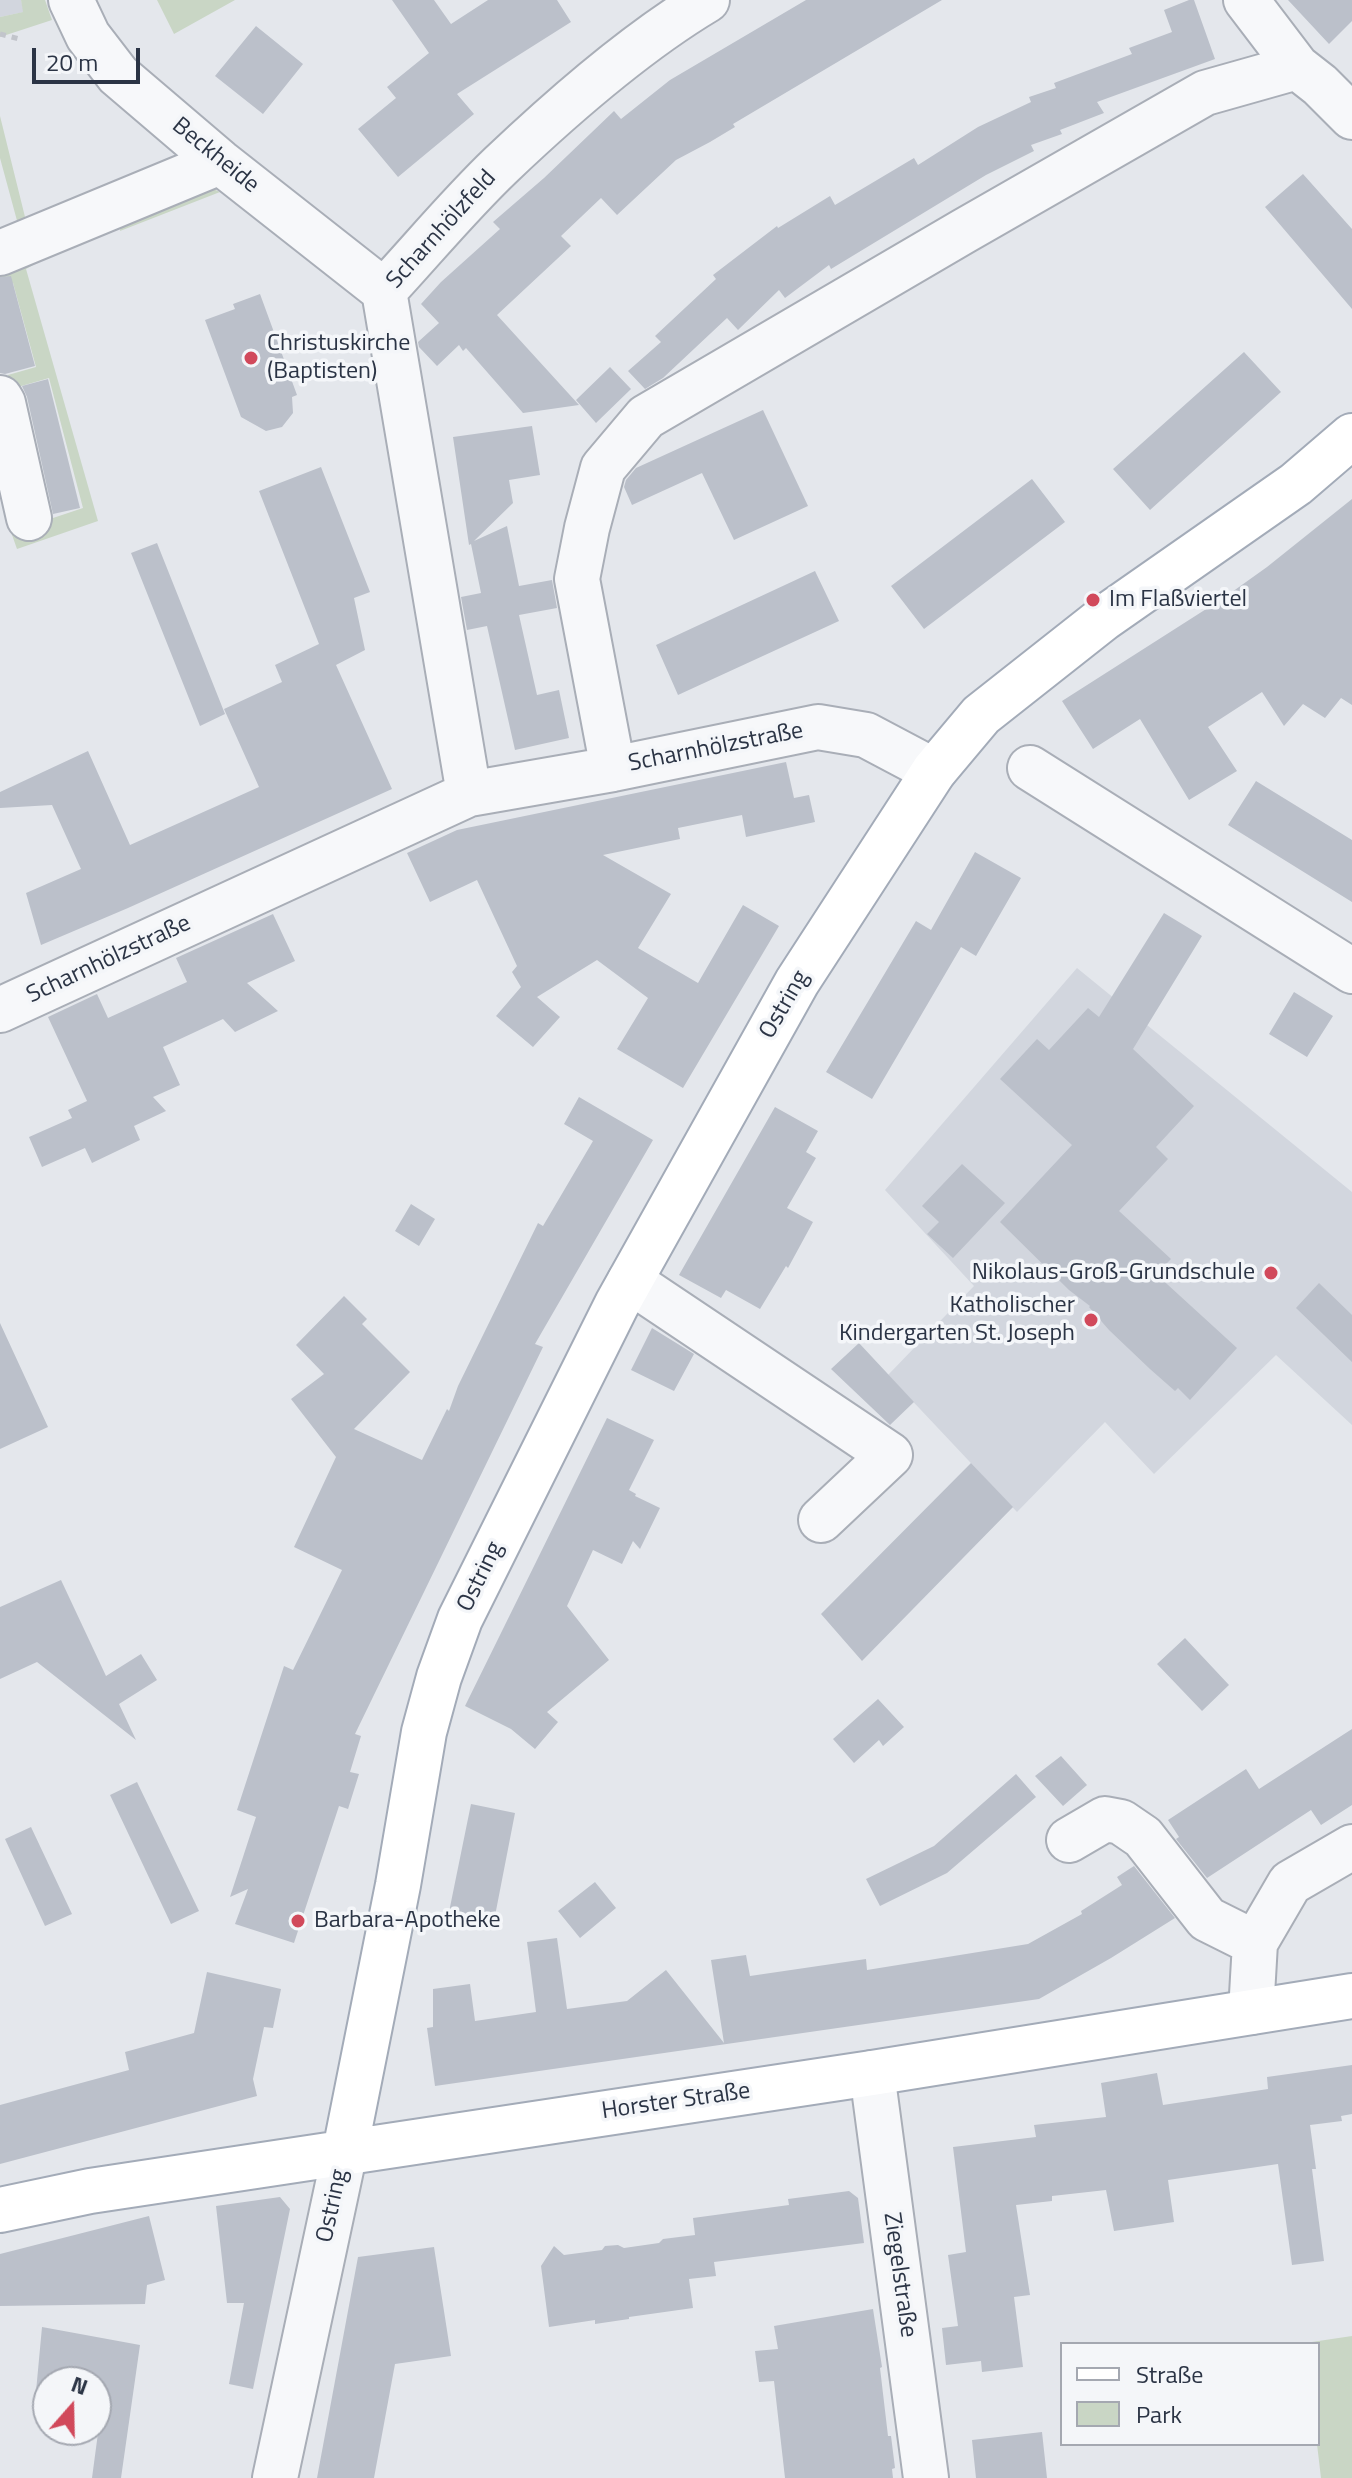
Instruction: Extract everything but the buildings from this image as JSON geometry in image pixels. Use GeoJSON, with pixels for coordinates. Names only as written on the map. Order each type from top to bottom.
{"type":"FeatureCollection","features":[{"type":"Feature","properties":{"kind":"main road"},"geometry":{"type":"LineString","coordinates":[[934,771],[981,715],[1104,618],[1296,484],[1352,436]]}},
{"type":"Feature","properties":{"kind":"main road","name":"Ostring"},"geometry":{"type":"LineString","coordinates":[[345,2151],[398,1885],[424,1732],[439,1677],[460,1619],[630,1281],[797,982],[934,771]]}},
{"type":"Feature","properties":{"kind":"main road","name":"Horster Straße"},"geometry":{"type":"LineString","coordinates":[[0,2210],[90,2191],[872,2073],[1352,1996]]}},
{"type":"Feature","properties":{"kind":"street","name":"Beckheide"},"geometry":{"type":"LineString","coordinates":[[71,0],[88,36],[118,75],[220,162],[384,291]]}},
{"type":"Feature","properties":{"kind":"street","name":"Scharnhölzfeld"},"geometry":{"type":"LineString","coordinates":[[469,794],[384,291],[500,165],[589,87],[674,20],[707,0]]}},
{"type":"Feature","properties":{"kind":"street"},"geometry":{"type":"LineString","coordinates":[[1246,0],[1308,76],[1352,117]]}},
{"type":"Feature","properties":{"kind":"street"},"geometry":{"type":"LineString","coordinates":[[613,769],[577,579],[603,468],[646,417],[1205,93],[1308,76]]}},
{"type":"Feature","properties":{"kind":"street"},"geometry":{"type":"LineString","coordinates":[[0,253],[220,162]]}},
{"type":"Feature","properties":{"kind":"street"},"geometry":{"type":"LineString","coordinates":[[0,398],[29,518]]}},
{"type":"Feature","properties":{"kind":"street","name":"Scharnhölzstraße"},"geometry":{"type":"LineString","coordinates":[[0,1010],[469,794],[613,769],[818,727],[866,735],[934,771]]}},
{"type":"Feature","properties":{"kind":"street"},"geometry":{"type":"LineString","coordinates":[[1030,768],[1352,971]]}},
{"type":"Feature","properties":{"kind":"street"},"geometry":{"type":"LineString","coordinates":[[630,1281],[890,1455],[821,1520]]}},
{"type":"Feature","properties":{"kind":"street"},"geometry":{"type":"LineString","coordinates":[[1069,1840],[1105,1819],[1121,1822],[1143,1837],[1207,1919],[1255,1943]]}},
{"type":"Feature","properties":{"kind":"street"},"geometry":{"type":"LineString","coordinates":[[1251,2012],[1255,1943],[1290,1883],[1352,1847]]}},
{"type":"Feature","properties":{"kind":"street","name":"Ziegelstraße"},"geometry":{"type":"LineString","coordinates":[[872,2073],[926,2478]]}},
{"type":"Feature","properties":{"kind":"street","name":"Ostring"},"geometry":{"type":"LineString","coordinates":[[275,2478],[345,2151]]}},
{"type":"Feature","properties":{"kind":"path"},"geometry":{"type":"LineString","coordinates":[[0,34],[23,40]]}},
{"type":"Feature","properties":{"kind":"shaded area"},"geometry":{"type":"Polygon","coordinates":[[[0,0],[21,0],[24,12],[0,17],[0,0]]]}},
{"type":"Feature","properties":{"kind":"shaded area"},"geometry":{"type":"Polygon","coordinates":[[[1077,968],[1352,1192],[1352,1425],[1276,1355],[1154,1474],[1105,1422],[1017,1512],[888,1375],[974,1286],[885,1190],[1077,968]]]}},
{"type":"Feature","properties":{"kind":"green space"},"geometry":{"type":"Polygon","coordinates":[[[21,0],[45,0],[52,20],[0,37],[0,17],[23,12],[21,0]]]}},
{"type":"Feature","properties":{"kind":"green space"},"geometry":{"type":"Polygon","coordinates":[[[157,0],[235,0],[174,34],[157,0]]]}},
{"type":"Feature","properties":{"kind":"green space"},"geometry":{"type":"Polygon","coordinates":[[[0,116],[27,225],[19,228],[0,158],[0,116]]]}},
{"type":"Feature","properties":{"kind":"green space"},"geometry":{"type":"Polygon","coordinates":[[[211,188],[220,192],[120,231],[121,220],[211,188]]]}},
{"type":"Feature","properties":{"kind":"green space"},"geometry":{"type":"Polygon","coordinates":[[[25,255],[33,265],[26,269],[98,521],[17,549],[11,532],[83,508],[49,378],[11,389],[8,375],[36,367],[13,283],[0,286],[0,264],[25,255]]]}},
{"type":"Feature","properties":{"kind":"green space"},"geometry":{"type":"Polygon","coordinates":[[[1352,2336],[1352,2478],[1321,2478],[1317,2446],[1320,2446],[1320,2342],[1312,2342],[1352,2336]]]}},
{"type":"Feature","properties":{"kind":"place","name":"Christuskirche (Baptisten)"},"geometry":{"type":"Point","coordinates":[251,358]}},
{"type":"Feature","properties":{"kind":"place","name":"Im Flaßviertel"},"geometry":{"type":"Point","coordinates":[1093,600]}},
{"type":"Feature","properties":{"kind":"place","name":"Nikolaus-Groß-Grundschule"},"geometry":{"type":"Point","coordinates":[1271,1273]}},
{"type":"Feature","properties":{"kind":"place","name":"Katholischer Kindergarten St. Joseph"},"geometry":{"type":"Point","coordinates":[1091,1320]}},
{"type":"Feature","properties":{"kind":"place","name":"Barbara-Apotheke"},"geometry":{"type":"Point","coordinates":[298,1921]}}]}
